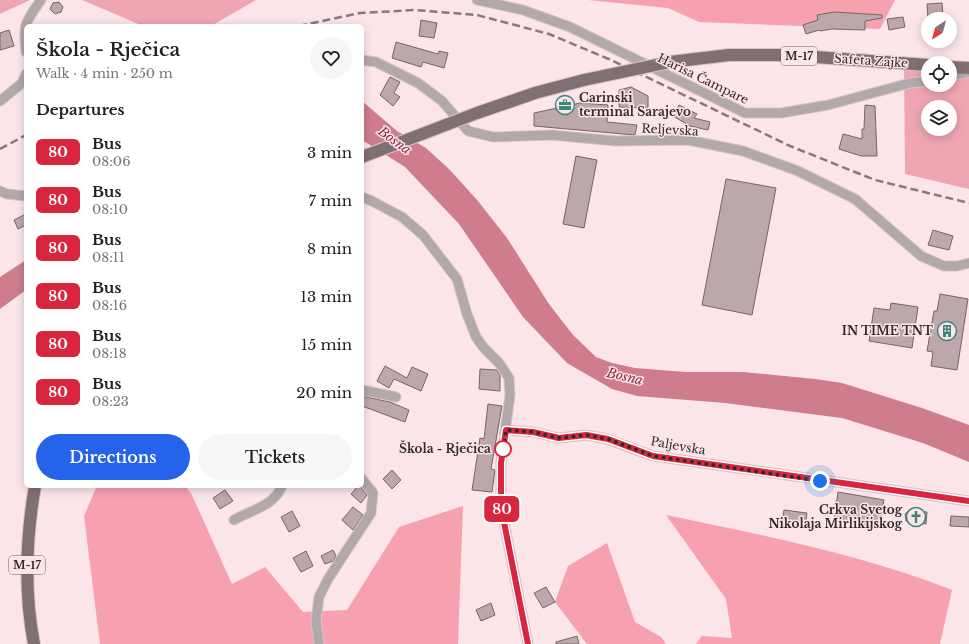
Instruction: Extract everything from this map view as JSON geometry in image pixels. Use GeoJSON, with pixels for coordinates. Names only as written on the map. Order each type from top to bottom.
{"type":"FeatureCollection","features":[{"type":"Feature","properties":{"kind":"main road","name":"Safeta Zajke"},"geometry":{"type":"LineString","coordinates":[[364,156],[477,112],[535,93],[584,80],[670,62],[729,55],[780,55],[921,65]]}},
{"type":"Feature","properties":{"kind":"main road"},"geometry":{"type":"LineString","coordinates":[[957,67],[969,68]]}},
{"type":"Feature","properties":{"kind":"main road","name":"M-17"},"geometry":{"type":"LineString","coordinates":[[34,644],[28,608],[27,545],[35,488]]}},
{"type":"Feature","properties":{"kind":"street"},"geometry":{"type":"LineString","coordinates":[[26,24],[41,0]]}},
{"type":"Feature","properties":{"kind":"street","name":"Harisa Čampare"},"geometry":{"type":"LineString","coordinates":[[478,0],[523,10],[570,26],[745,113],[781,113],[828,105],[903,85],[921,82]]}},
{"type":"Feature","properties":{"kind":"street","name":"Reljevska"},"geometry":{"type":"LineString","coordinates":[[364,60],[376,62],[418,83],[442,101],[468,131],[492,137],[552,135],[615,140],[688,140],[743,152],[798,171],[855,199],[921,256],[944,266],[958,266],[969,263]]}},
{"type":"Feature","properties":{"kind":"street"},"geometry":{"type":"LineString","coordinates":[[957,75],[969,72]]}},
{"type":"Feature","properties":{"kind":"street"},"geometry":{"type":"LineString","coordinates":[[0,101],[22,83],[24,78]]}},
{"type":"Feature","properties":{"kind":"street"},"geometry":{"type":"LineString","coordinates":[[0,191],[7,194],[24,196]]}},
{"type":"Feature","properties":{"kind":"street"},"geometry":{"type":"LineString","coordinates":[[364,198],[402,217],[423,236],[457,279],[467,314],[476,337],[484,348],[499,363],[509,378],[510,395],[501,463],[501,507],[528,644]]}},
{"type":"Feature","properties":{"kind":"street"},"geometry":{"type":"LineString","coordinates":[[364,390],[396,397]]}},
{"type":"Feature","properties":{"kind":"street","name":"Paljevska"},"geometry":{"type":"LineString","coordinates":[[506,430],[533,432],[559,438],[593,436],[608,439],[653,456],[969,501]]}},
{"type":"Feature","properties":{"kind":"street"},"geometry":{"type":"LineString","coordinates":[[319,644],[316,621],[319,597],[328,579],[371,512],[373,493],[364,482]]}},
{"type":"Feature","properties":{"kind":"street"},"geometry":{"type":"LineString","coordinates":[[234,520],[266,505],[274,499],[281,488]]}},
{"type":"Feature","properties":{"kind":"shaded area"},"geometry":{"type":"Polygon","coordinates":[[[0,0],[30,0],[0,14],[0,0]]]}},
{"type":"Feature","properties":{"kind":"shaded area"},"geometry":{"type":"Polygon","coordinates":[[[82,0],[256,0],[214,24],[138,24],[82,0]]]}},
{"type":"Feature","properties":{"kind":"shaded area"},"geometry":{"type":"Polygon","coordinates":[[[588,0],[895,0],[880,29],[699,22],[668,8],[588,0]]]}},
{"type":"Feature","properties":{"kind":"shaded area"},"geometry":{"type":"Polygon","coordinates":[[[904,64],[921,65],[921,92],[957,92],[957,67],[969,68],[969,189],[905,174],[904,64]]]}},
{"type":"Feature","properties":{"kind":"shaded area"},"geometry":{"type":"Polygon","coordinates":[[[96,488],[187,488],[191,493],[232,584],[265,567],[303,612],[347,610],[399,527],[463,506],[458,644],[100,644],[84,516],[96,488]]]}},
{"type":"Feature","properties":{"kind":"shaded area"},"geometry":{"type":"Polygon","coordinates":[[[666,515],[811,546],[918,577],[952,590],[940,644],[696,644],[702,636],[732,638],[726,599],[666,515]]]}},
{"type":"Feature","properties":{"kind":"shaded area"},"geometry":{"type":"Polygon","coordinates":[[[607,543],[635,622],[661,637],[666,644],[587,644],[555,602],[568,566],[607,543]]]}},
{"type":"Feature","properties":{"kind":"water","name":"Bosna"},"geometry":{"type":"Polygon","coordinates":[[[364,103],[397,131],[426,148],[450,170],[478,201],[507,238],[549,304],[573,335],[596,357],[612,363],[635,368],[686,372],[744,372],[842,383],[922,408],[969,425],[969,462],[923,443],[842,418],[725,403],[637,396],[612,389],[567,363],[523,317],[459,224],[405,167],[364,141],[364,103]]]}},
{"type":"Feature","properties":{"kind":"water"},"geometry":{"type":"Polygon","coordinates":[[[24,261],[24,291],[0,309],[0,277],[24,261]]]}},
{"type":"Feature","properties":{"kind":"building"},"geometry":{"type":"Polygon","coordinates":[[[59,2],[63,7],[61,12],[55,14],[50,9],[53,3],[59,2]]]}},
{"type":"Feature","properties":{"kind":"building"},"geometry":{"type":"Polygon","coordinates":[[[942,3],[943,12],[928,12],[927,4],[942,3]]]}},
{"type":"Feature","properties":{"kind":"building"},"geometry":{"type":"Polygon","coordinates":[[[834,12],[882,15],[882,18],[865,21],[865,30],[832,29],[819,30],[806,34],[803,25],[818,20],[817,15],[834,12]]]}},
{"type":"Feature","properties":{"kind":"building"},"geometry":{"type":"Polygon","coordinates":[[[903,17],[905,27],[889,30],[887,19],[903,17]]]}},
{"type":"Feature","properties":{"kind":"building"},"geometry":{"type":"Polygon","coordinates":[[[421,20],[437,23],[434,38],[419,36],[421,20]]]}},
{"type":"Feature","properties":{"kind":"building"},"geometry":{"type":"Polygon","coordinates":[[[9,30],[14,46],[0,50],[0,33],[9,30]]]}},
{"type":"Feature","properties":{"kind":"building"},"geometry":{"type":"Polygon","coordinates":[[[396,42],[438,54],[439,51],[448,53],[444,68],[423,62],[421,67],[392,58],[396,42]]]}},
{"type":"Feature","properties":{"kind":"building"},"geometry":{"type":"Polygon","coordinates":[[[390,77],[400,82],[394,93],[400,97],[393,106],[380,95],[390,77]]]}},
{"type":"Feature","properties":{"kind":"building"},"geometry":{"type":"Polygon","coordinates":[[[631,87],[648,96],[648,108],[619,107],[619,90],[631,87]]]}},
{"type":"Feature","properties":{"kind":"building"},"geometry":{"type":"Polygon","coordinates":[[[580,103],[608,105],[607,122],[637,125],[635,135],[534,126],[534,113],[580,103]]]}},
{"type":"Feature","properties":{"kind":"building"},"geometry":{"type":"Polygon","coordinates":[[[679,105],[697,114],[694,118],[710,122],[708,130],[690,126],[673,116],[679,105]]]}},
{"type":"Feature","properties":{"kind":"building"},"geometry":{"type":"Polygon","coordinates":[[[865,105],[875,106],[877,156],[861,156],[839,149],[843,134],[862,139],[865,105]]]}},
{"type":"Feature","properties":{"kind":"building"},"geometry":{"type":"Polygon","coordinates":[[[576,156],[597,160],[584,228],[563,224],[576,156]]]}},
{"type":"Feature","properties":{"kind":"building"},"geometry":{"type":"Polygon","coordinates":[[[726,179],[776,188],[752,315],[702,305],[726,179]]]}},
{"type":"Feature","properties":{"kind":"building"},"geometry":{"type":"Polygon","coordinates":[[[24,215],[24,226],[18,229],[14,220],[24,215]]]}},
{"type":"Feature","properties":{"kind":"building"},"geometry":{"type":"Polygon","coordinates":[[[933,230],[953,236],[949,250],[928,245],[933,230]]]}},
{"type":"Feature","properties":{"kind":"building","name":"IN TIME TNT"},"geometry":{"type":"Polygon","coordinates":[[[940,294],[968,299],[957,370],[931,366],[933,352],[927,351],[934,311],[937,311],[940,294]]]}},
{"type":"Feature","properties":{"kind":"building"},"geometry":{"type":"Polygon","coordinates":[[[891,303],[918,307],[912,348],[869,341],[874,308],[890,310],[891,303]]]}},
{"type":"Feature","properties":{"kind":"building"},"geometry":{"type":"Polygon","coordinates":[[[385,366],[407,378],[412,367],[428,374],[421,391],[394,379],[389,388],[377,381],[385,366]]]}},
{"type":"Feature","properties":{"kind":"building"},"geometry":{"type":"Polygon","coordinates":[[[480,369],[497,370],[500,376],[500,391],[479,389],[480,369]]]}},
{"type":"Feature","properties":{"kind":"building"},"geometry":{"type":"Polygon","coordinates":[[[364,396],[390,402],[409,410],[405,422],[364,407],[364,396]]]}},
{"type":"Feature","properties":{"kind":"building"},"geometry":{"type":"Polygon","coordinates":[[[488,404],[502,406],[491,469],[495,470],[492,492],[472,490],[480,438],[484,439],[488,404]]]}},
{"type":"Feature","properties":{"kind":"building"},"geometry":{"type":"Polygon","coordinates":[[[392,470],[401,480],[392,489],[383,479],[392,470]]]}},
{"type":"Feature","properties":{"kind":"building"},"geometry":{"type":"Polygon","coordinates":[[[356,488],[362,488],[367,495],[361,503],[351,494],[356,488]]]}},
{"type":"Feature","properties":{"kind":"building"},"geometry":{"type":"Polygon","coordinates":[[[225,490],[233,501],[220,509],[213,498],[225,490]]]}},
{"type":"Feature","properties":{"kind":"building"},"geometry":{"type":"Polygon","coordinates":[[[838,492],[884,500],[879,528],[834,521],[838,492]]]}},
{"type":"Feature","properties":{"kind":"building"},"geometry":{"type":"Polygon","coordinates":[[[353,507],[363,515],[353,530],[342,520],[353,507]]]}},
{"type":"Feature","properties":{"kind":"building"},"geometry":{"type":"Polygon","coordinates":[[[784,510],[807,513],[805,527],[782,523],[784,510]]]}},
{"type":"Feature","properties":{"kind":"building","name":"Crkva Svetog Nikolaja Mirlikijskog"},"geometry":{"type":"Polygon","coordinates":[[[909,510],[927,512],[926,524],[906,521],[905,514],[909,510]]]}},
{"type":"Feature","properties":{"kind":"building"},"geometry":{"type":"Polygon","coordinates":[[[292,511],[300,526],[289,532],[281,517],[292,511]]]}},
{"type":"Feature","properties":{"kind":"building"},"geometry":{"type":"Polygon","coordinates":[[[951,516],[969,517],[969,527],[950,526],[951,516]]]}},
{"type":"Feature","properties":{"kind":"building"},"geometry":{"type":"Polygon","coordinates":[[[333,550],[336,556],[333,561],[325,564],[321,556],[333,550]]]}},
{"type":"Feature","properties":{"kind":"building"},"geometry":{"type":"Polygon","coordinates":[[[306,551],[313,566],[301,572],[293,558],[306,551]]]}},
{"type":"Feature","properties":{"kind":"building"},"geometry":{"type":"Polygon","coordinates":[[[546,587],[555,602],[543,608],[534,593],[546,587]]]}},
{"type":"Feature","properties":{"kind":"building"},"geometry":{"type":"Polygon","coordinates":[[[491,603],[495,615],[481,621],[476,610],[491,603]]]}},
{"type":"Feature","properties":{"kind":"building"},"geometry":{"type":"Polygon","coordinates":[[[577,636],[579,644],[556,644],[556,642],[577,636]]]}},
{"type":"Feature","properties":{"kind":"railway"},"geometry":{"type":"LineString","coordinates":[[308,24],[360,13],[415,10],[477,15],[549,34],[611,60],[790,146],[875,180],[969,203]]}},
{"type":"Feature","properties":{"kind":"railway"},"geometry":{"type":"LineString","coordinates":[[0,149],[24,136]]}},
{"type":"Feature","properties":{"kind":"bus line","name":"80"},"geometry":{"type":"LineString","coordinates":[[528,644],[501,507],[501,463],[506,430],[533,432],[559,438],[586,435],[608,439],[653,456],[820,481],[969,501]]}},
{"type":"Feature","properties":{"kind":"place","name":"Carinski terminal Sarajevo"},"geometry":{"type":"Point","coordinates":[565,105]}},
{"type":"Feature","properties":{"kind":"place","name":"IN TIME TNT"},"geometry":{"type":"Point","coordinates":[947,331]}},
{"type":"Feature","properties":{"kind":"place","name":"Škola - Rječica"},"geometry":{"type":"Point","coordinates":[503,449]}},
{"type":"Feature","properties":{"kind":"place","name":"Crkva Svetog Nikolaja Mirlikijskog"},"geometry":{"type":"Point","coordinates":[916,517]}},
{"type":"Feature","properties":{"kind":"route"},"geometry":{"type":"LineString","coordinates":[[503,449],[503,452],[506,430],[533,432],[559,438],[586,435],[608,439],[653,456],[820,481]]}}]}
